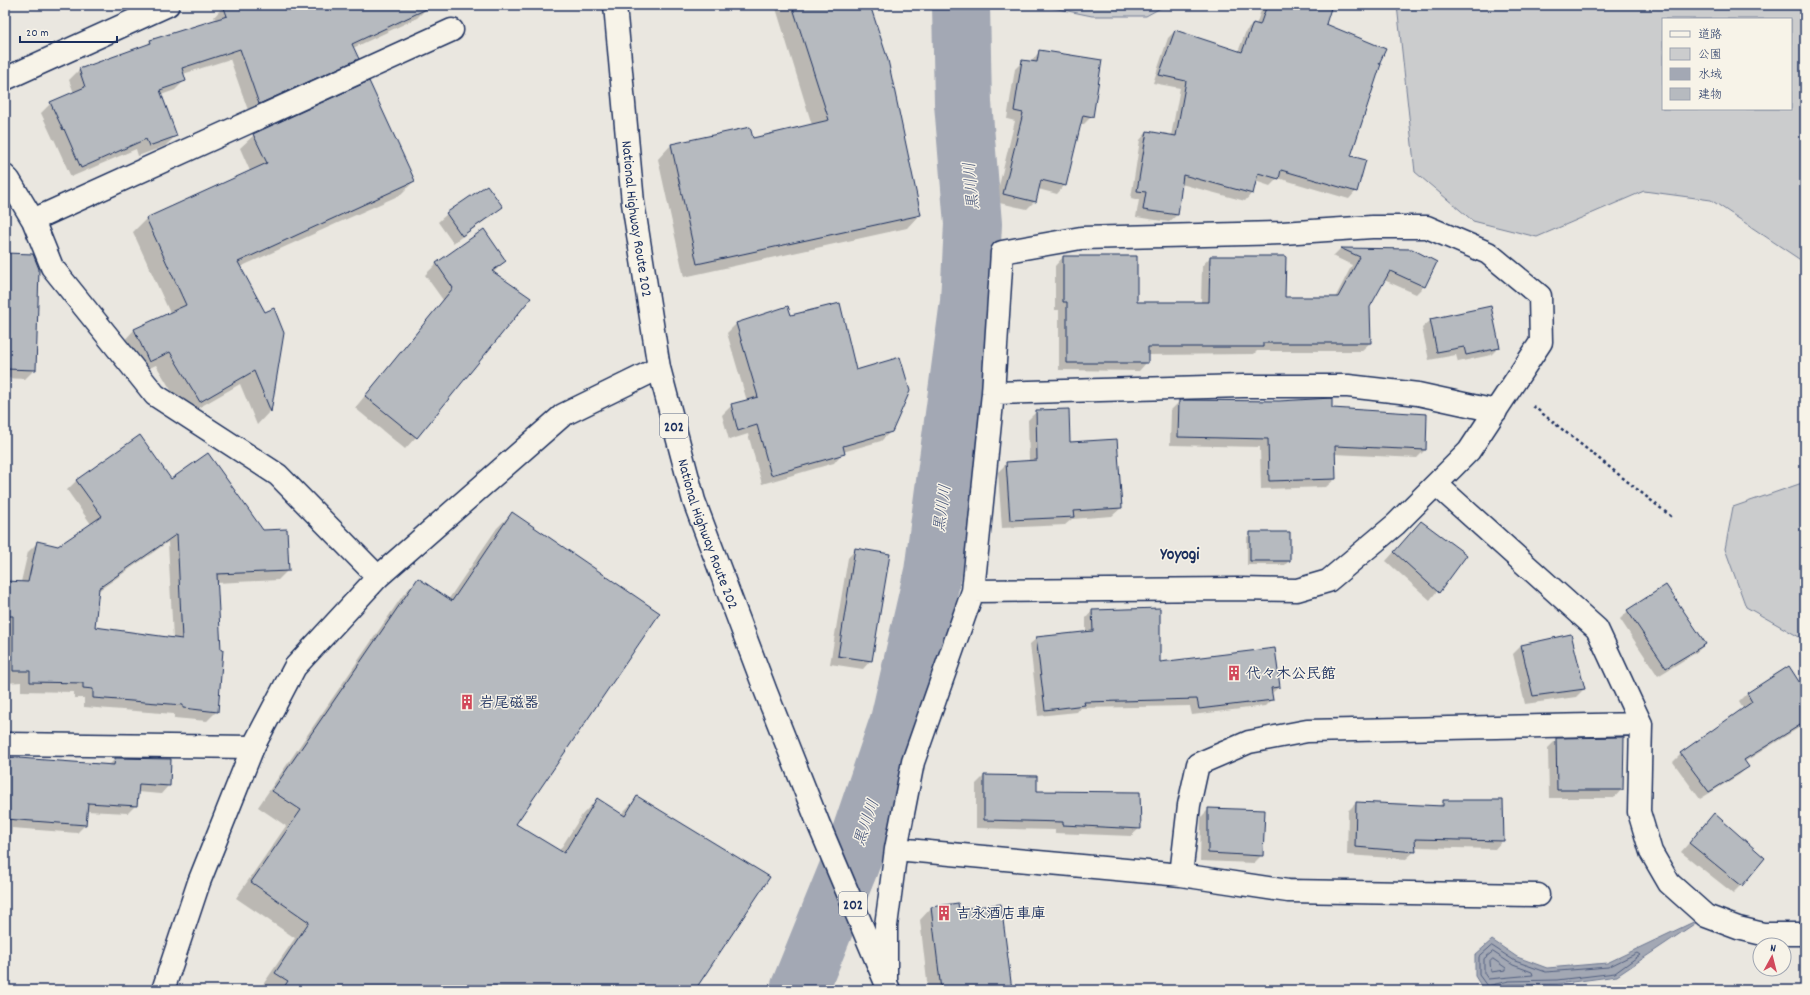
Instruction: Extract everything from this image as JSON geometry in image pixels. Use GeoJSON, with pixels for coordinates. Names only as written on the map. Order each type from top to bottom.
{"type":"FeatureCollection","features":[{"type":"Feature","properties":{"kind":"main road"},"geometry":{"type":"LineString","coordinates":[[5,79],[168,5]]}},
{"type":"Feature","properties":{"kind":"main road","name":"National Highway Route 202"},"geometry":{"type":"LineString","coordinates":[[615,5],[633,203],[659,368],[694,501],[766,692],[819,825],[888,986]]}},
{"type":"Feature","properties":{"kind":"main road"},"geometry":{"type":"LineString","coordinates":[[32,220],[452,30]]}},
{"type":"Feature","properties":{"kind":"main road"},"geometry":{"type":"LineString","coordinates":[[5,176],[9,180],[32,220],[52,267],[155,395],[278,475],[378,577]]}},
{"type":"Feature","properties":{"kind":"main road"},"geometry":{"type":"LineString","coordinates":[[888,986],[886,926],[896,849],[912,762],[973,591],[993,393],[1002,252],[1081,238],[1282,233],[1372,227],[1427,228],[1488,253],[1540,296],[1540,342],[1496,412],[1469,451],[1437,485],[1396,524],[1328,581],[1297,590],[973,591]]}},
{"type":"Feature","properties":{"kind":"main road"},"geometry":{"type":"LineString","coordinates":[[163,990],[199,882],[253,747],[295,667],[378,577],[563,415],[659,368]]}},
{"type":"Feature","properties":{"kind":"main road"},"geometry":{"type":"LineString","coordinates":[[993,393],[1243,386],[1348,386],[1418,394],[1496,412]]}},
{"type":"Feature","properties":{"kind":"main road"},"geometry":{"type":"LineString","coordinates":[[1437,485],[1597,629],[1641,724],[1640,812],[1651,852],[1668,883],[1706,916],[1738,928],[1763,934],[1804,930]]}},
{"type":"Feature","properties":{"kind":"main road"},"geometry":{"type":"LineString","coordinates":[[1180,875],[1189,805],[1198,764],[1249,742],[1308,731],[1641,724]]}},
{"type":"Feature","properties":{"kind":"main road"},"geometry":{"type":"LineString","coordinates":[[5,744],[253,747]]}},
{"type":"Feature","properties":{"kind":"main road"},"geometry":{"type":"LineString","coordinates":[[896,849],[1180,875],[1288,891],[1538,895]]}},
{"type":"Feature","properties":{"kind":"path"},"geometry":{"type":"LineString","coordinates":[[1528,402],[1673,518]]}},
{"type":"Feature","properties":{"kind":"green space"},"geometry":{"type":"Polygon","coordinates":[[[1039,5],[1166,5],[1146,16],[1092,16],[1039,5]]]}},
{"type":"Feature","properties":{"kind":"green space"},"geometry":{"type":"Polygon","coordinates":[[[1397,5],[1805,5],[1805,263],[1711,200],[1644,191],[1537,237],[1473,221],[1415,172],[1397,5]]]}},
{"type":"Feature","properties":{"kind":"green space"},"geometry":{"type":"Polygon","coordinates":[[[1805,482],[1805,643],[1801,638],[1746,607],[1725,549],[1733,507],[1805,482]]]}},
{"type":"Feature","properties":{"kind":"water"},"geometry":{"type":"Polygon","coordinates":[[[1706,916],[1617,976],[1557,984],[1509,985],[1483,989],[1475,976],[1475,955],[1492,940],[1517,957],[1547,968],[1607,963],[1706,916]]]}},
{"type":"Feature","properties":{"kind":"building"},"geometry":{"type":"Polygon","coordinates":[[[223,5],[435,5],[352,44],[359,59],[259,104],[240,49],[182,68],[186,81],[160,90],[177,136],[149,146],[146,139],[81,168],[50,102],[85,87],[79,69],[151,43],[150,40],[227,16],[223,5]]]}},
{"type":"Feature","properties":{"kind":"building"},"geometry":{"type":"Polygon","coordinates":[[[792,5],[870,5],[888,60],[921,215],[697,264],[671,144],[750,127],[753,138],[829,120],[792,5]]]}},
{"type":"Feature","properties":{"kind":"building"},"geometry":{"type":"Polygon","coordinates":[[[1267,5],[1332,5],[1326,24],[1386,49],[1379,64],[1381,64],[1351,156],[1366,160],[1357,192],[1281,170],[1279,179],[1258,173],[1253,194],[1183,175],[1178,215],[1143,210],[1146,192],[1137,191],[1147,131],[1176,136],[1186,81],[1159,75],[1175,30],[1242,52],[1253,23],[1260,25],[1267,5]]]}},
{"type":"Feature","properties":{"kind":"building"},"geometry":{"type":"Polygon","coordinates":[[[1039,50],[1102,60],[1093,117],[1083,115],[1066,186],[1041,180],[1036,202],[1003,194],[1023,113],[1014,111],[1022,60],[1037,62],[1039,50]]]}},
{"type":"Feature","properties":{"kind":"building"},"geometry":{"type":"Polygon","coordinates":[[[369,81],[415,181],[238,262],[265,312],[274,308],[284,333],[271,412],[254,371],[200,402],[170,352],[149,362],[134,329],[186,305],[146,218],[267,163],[253,134],[369,81]]]}},
{"type":"Feature","properties":{"kind":"building"},"geometry":{"type":"Polygon","coordinates":[[[487,185],[503,207],[462,236],[446,213],[487,185]]]}},
{"type":"Feature","properties":{"kind":"building"},"geometry":{"type":"Polygon","coordinates":[[[484,229],[506,261],[492,271],[531,298],[417,438],[365,396],[453,288],[436,263],[484,229]]]}},
{"type":"Feature","properties":{"kind":"building"},"geometry":{"type":"Polygon","coordinates":[[[1340,248],[1412,249],[1437,262],[1425,287],[1390,271],[1370,307],[1371,343],[1263,343],[1263,347],[1148,347],[1148,363],[1067,363],[1067,302],[1063,302],[1063,256],[1137,256],[1137,302],[1209,302],[1210,256],[1286,256],[1285,297],[1338,297],[1360,257],[1340,248]]]}},
{"type":"Feature","properties":{"kind":"building"},"geometry":{"type":"Polygon","coordinates":[[[5,253],[33,254],[39,269],[36,370],[5,369],[5,253]]]}},
{"type":"Feature","properties":{"kind":"building"},"geometry":{"type":"Polygon","coordinates":[[[840,303],[856,370],[900,357],[910,391],[892,432],[843,446],[845,454],[771,475],[757,425],[738,431],[731,404],[758,397],[736,323],[788,306],[791,315],[840,303]]]}},
{"type":"Feature","properties":{"kind":"building"},"geometry":{"type":"Polygon","coordinates":[[[1491,306],[1500,348],[1466,355],[1464,347],[1437,352],[1430,319],[1491,306]]]}},
{"type":"Feature","properties":{"kind":"building"},"geometry":{"type":"Polygon","coordinates":[[[1332,398],[1332,408],[1427,414],[1426,450],[1335,446],[1336,479],[1269,481],[1268,439],[1178,437],[1179,400],[1279,401],[1332,398]]]}},
{"type":"Feature","properties":{"kind":"building"},"geometry":{"type":"Polygon","coordinates":[[[1069,409],[1070,442],[1117,439],[1122,508],[1074,511],[1075,517],[1010,520],[1006,462],[1037,460],[1036,410],[1069,409]]]}},
{"type":"Feature","properties":{"kind":"building"},"geometry":{"type":"Polygon","coordinates":[[[140,435],[171,479],[208,453],[263,530],[287,529],[289,571],[217,574],[221,650],[223,650],[218,712],[183,708],[183,705],[93,698],[93,689],[83,688],[83,683],[30,682],[30,671],[13,671],[13,616],[5,616],[5,581],[28,582],[37,541],[58,546],[102,516],[76,480],[140,435]],[[177,534],[99,588],[95,627],[182,639],[177,534]]]}},
{"type":"Feature","properties":{"kind":"building","name":"岩尾磁器"},"geometry":{"type":"Polygon","coordinates":[[[512,512],[660,613],[516,824],[564,853],[597,798],[625,816],[637,796],[770,877],[695,990],[282,990],[288,981],[275,973],[309,922],[251,882],[301,810],[272,791],[418,578],[452,601],[512,512]]]}},
{"type":"Feature","properties":{"kind":"building"},"geometry":{"type":"Polygon","coordinates":[[[1421,521],[1467,555],[1439,593],[1394,552],[1421,521]]]}},
{"type":"Feature","properties":{"kind":"building"},"geometry":{"type":"Polygon","coordinates":[[[1250,532],[1290,532],[1290,561],[1250,561],[1250,532]]]}},
{"type":"Feature","properties":{"kind":"building"},"geometry":{"type":"Polygon","coordinates":[[[855,548],[890,554],[872,661],[838,656],[855,548]]]}},
{"type":"Feature","properties":{"kind":"building"},"geometry":{"type":"Polygon","coordinates":[[[1666,585],[1706,644],[1666,668],[1627,610],[1666,585]]]}},
{"type":"Feature","properties":{"kind":"building"},"geometry":{"type":"Polygon","coordinates":[[[1160,608],[1160,662],[1275,648],[1280,687],[1271,688],[1273,700],[1199,709],[1197,699],[1084,702],[1085,705],[1045,710],[1036,637],[1093,631],[1092,610],[1160,608]]]}},
{"type":"Feature","properties":{"kind":"building"},"geometry":{"type":"Polygon","coordinates":[[[1571,634],[1585,689],[1533,696],[1521,645],[1571,634]]]}},
{"type":"Feature","properties":{"kind":"building"},"geometry":{"type":"Polygon","coordinates":[[[1789,666],[1805,691],[1805,722],[1744,760],[1749,767],[1709,792],[1680,753],[1752,702],[1747,693],[1789,666]]]}},
{"type":"Feature","properties":{"kind":"building"},"geometry":{"type":"Polygon","coordinates":[[[1624,737],[1623,790],[1557,790],[1556,738],[1624,737]]]}},
{"type":"Feature","properties":{"kind":"building"},"geometry":{"type":"Polygon","coordinates":[[[5,757],[114,765],[115,758],[171,759],[170,786],[139,784],[137,806],[88,803],[86,825],[5,819],[5,757]]]}},
{"type":"Feature","properties":{"kind":"building"},"geometry":{"type":"Polygon","coordinates":[[[984,775],[1037,776],[1037,791],[1140,792],[1141,829],[1063,825],[1063,822],[984,820],[984,775]]]}},
{"type":"Feature","properties":{"kind":"building"},"geometry":{"type":"Polygon","coordinates":[[[1443,800],[1503,800],[1504,841],[1415,839],[1416,852],[1355,847],[1356,802],[1443,806],[1443,800]]]}},
{"type":"Feature","properties":{"kind":"building"},"geometry":{"type":"Polygon","coordinates":[[[1208,808],[1265,810],[1263,856],[1208,853],[1208,808]]]}},
{"type":"Feature","properties":{"kind":"building"},"geometry":{"type":"Polygon","coordinates":[[[1714,813],[1765,858],[1742,886],[1689,843],[1714,813]]]}},
{"type":"Feature","properties":{"kind":"building"},"geometry":{"type":"Polygon","coordinates":[[[958,903],[959,909],[1001,904],[1012,990],[941,990],[931,907],[958,903]]]}},
{"type":"Feature","properties":{"kind":"waterway","name":"黒川川"},"geometry":{"type":"LineString","coordinates":[[799,990],[851,862],[899,721],[933,572],[969,302],[973,224],[963,103],[961,5]]}},
{"type":"Feature","properties":{"kind":"place","name":"代々木公民館"},"geometry":{"type":"Point","coordinates":[1234,673]}},
{"type":"Feature","properties":{"kind":"place","name":"岩尾磁器"},"geometry":{"type":"Point","coordinates":[467,702]}},
{"type":"Feature","properties":{"kind":"place","name":"吉永酒店車庫"},"geometry":{"type":"Point","coordinates":[944,913]}},
{"type":"Feature","properties":{"kind":"district","name":"Yoyogi"},"geometry":{"type":"Point","coordinates":[1180,553]}}]}
